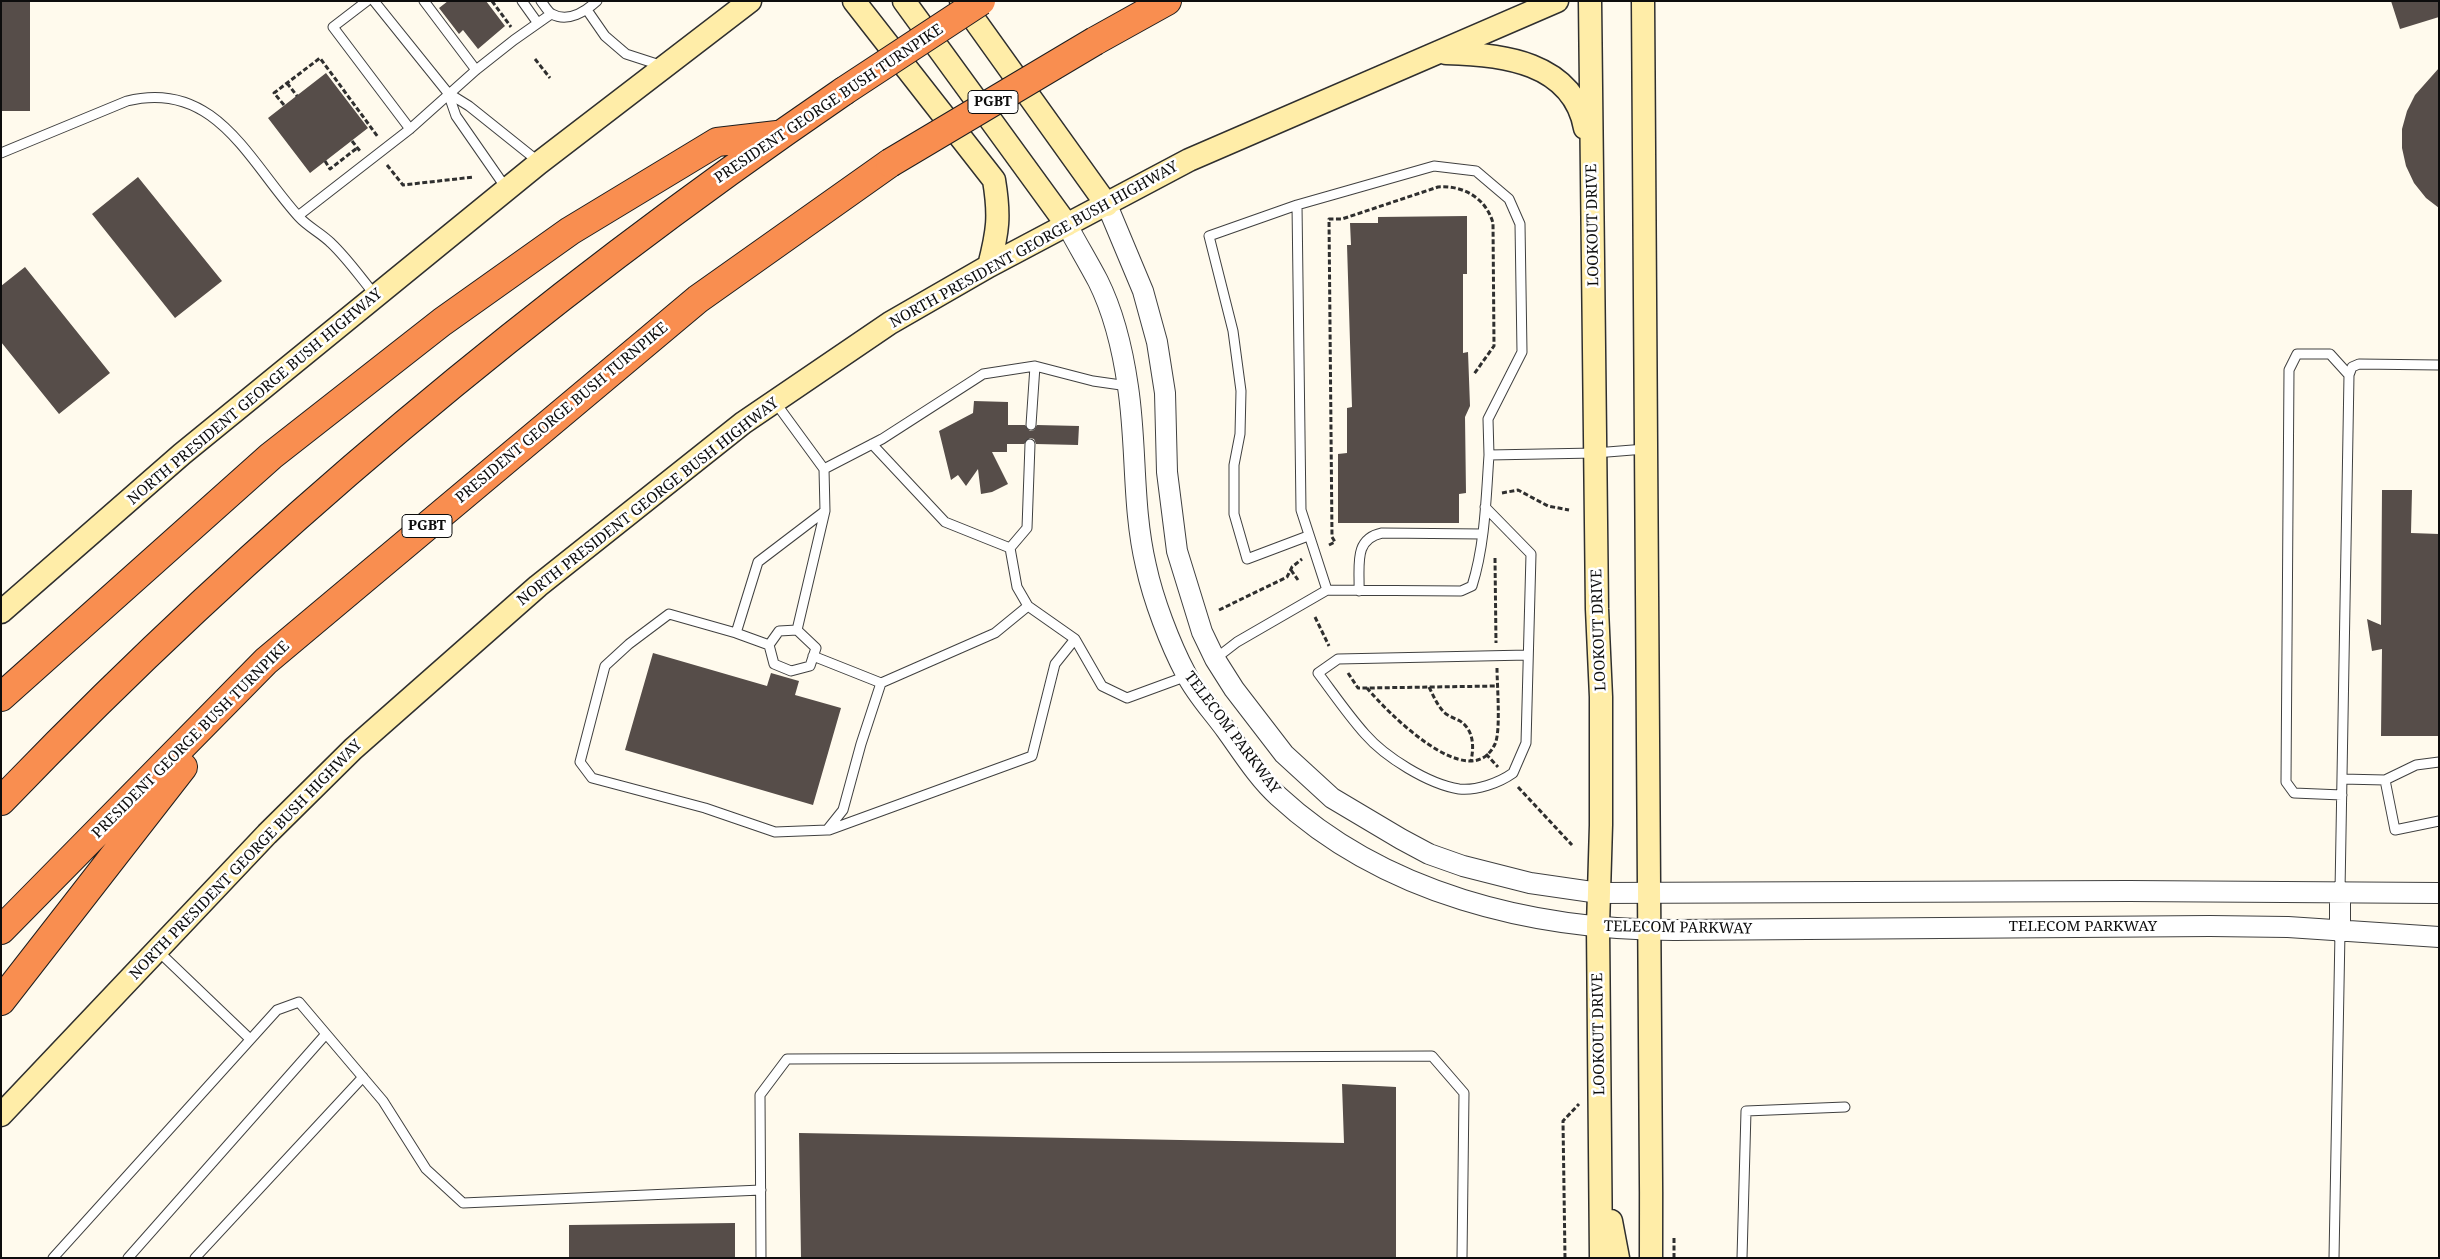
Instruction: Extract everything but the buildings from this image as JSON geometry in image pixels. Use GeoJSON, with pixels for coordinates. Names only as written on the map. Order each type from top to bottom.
{"type":"FeatureCollection","features":[{"type":"Feature","properties":{"kind":"highway","name":"PRESIDENT GEORGE BUSH TURNPIKE"},"geometry":{"type":"LineString","coordinates":[[1,800],[185,619],[280,532],[389,437],[602,265],[781,134],[981,1]]}},
{"type":"Feature","properties":{"kind":"highway","name":"PRESIDENT GEORGE BUSH TURNPIKE"},"geometry":{"type":"LineString","coordinates":[[1,930],[266,660],[698,299],[890,163],[1095,41],[1167,1]]}},
{"type":"Feature","properties":{"kind":"highway"},"geometry":{"type":"LineString","coordinates":[[1,696],[271,456],[442,322],[570,231],[717,142],[781,134]]}},
{"type":"Feature","properties":{"kind":"highway"},"geometry":{"type":"LineString","coordinates":[[1,1001],[266,660]]}},
{"type":"Feature","properties":{"kind":"main road","name":"NORTH PRESIDENT GEORGE BUSH HIGHWAY"},"geometry":{"type":"LineString","coordinates":[[1,612],[182,454],[539,163],[750,1]]}},
{"type":"Feature","properties":{"kind":"main road"},"geometry":{"type":"LineString","coordinates":[[854,1],[994,180],[998,205],[998,231],[989,266]]}},
{"type":"Feature","properties":{"kind":"main road","name":"TELECOM PARKWAY"},"geometry":{"type":"LineString","coordinates":[[904,1],[1067,225]]}},
{"type":"Feature","properties":{"kind":"main road","name":"TELECOM PARKWAY"},"geometry":{"type":"LineString","coordinates":[[960,1],[1107,205]]}},
{"type":"Feature","properties":{"kind":"main road","name":"NORTH PRESIDENT GEORGE BUSH HIGHWAY"},"geometry":{"type":"LineString","coordinates":[[1,1115],[267,834],[368,736],[538,586],[743,423],[885,327],[989,266],[1189,160],[1558,1]]}},
{"type":"Feature","properties":{"kind":"main road","name":"LOOKOUT DRIVE"},"geometry":{"type":"LineString","coordinates":[[1590,1],[1595,453],[1601,697],[1601,825],[1598,926],[1601,1258]]}},
{"type":"Feature","properties":{"kind":"main road"},"geometry":{"type":"LineString","coordinates":[[1643,1],[1645,450],[1651,930],[1651,1258]]}},
{"type":"Feature","properties":{"kind":"main road"},"geometry":{"type":"LineString","coordinates":[[1440,53],[1470,53],[1510,58],[1528,63],[1546,72],[1563,86],[1576,102],[1584,123],[1592,172]]}},
{"type":"Feature","properties":{"kind":"main road"},"geometry":{"type":"LineString","coordinates":[[1600,1174],[1618,1258]]}},
{"type":"Feature","properties":{"kind":"street","name":"TELECOM PARKWAY"},"geometry":{"type":"LineString","coordinates":[[1107,205],[1143,291],[1158,342],[1165,393],[1167,472],[1177,551],[1202,632],[1214,659],[1234,690],[1284,754],[1332,798],[1429,854],[1463,866],[1530,883],[1599,892],[2340,891],[2439,893]]}},
{"type":"Feature","properties":{"kind":"street","name":"TELECOM PARKWAY"},"geometry":{"type":"LineString","coordinates":[[1067,225],[1099,283],[1112,316],[1128,386],[1138,513],[1146,566],[1170,638],[1187,676],[1277,796],[1352,851],[1408,880],[1462,900],[1527,917],[1598,926],[1651,930],[2288,927],[2340,932],[2439,937]]}},
{"type":"Feature","properties":{"kind":"street"},"geometry":{"type":"LineString","coordinates":[[1187,676],[1214,659]]}},
{"type":"Feature","properties":{"kind":"street"},"geometry":{"type":"LineString","coordinates":[[2340,891],[2340,932]]}},
{"type":"Feature","properties":{"kind":"lane"},"geometry":{"type":"LineString","coordinates":[[366,1],[333,27],[410,129]]}},
{"type":"Feature","properties":{"kind":"lane"},"geometry":{"type":"LineString","coordinates":[[374,1],[448,93],[469,106],[539,163]]}},
{"type":"Feature","properties":{"kind":"lane"},"geometry":{"type":"LineString","coordinates":[[424,1],[476,70]]}},
{"type":"Feature","properties":{"kind":"lane"},"geometry":{"type":"LineString","coordinates":[[522,1],[537,22]]}},
{"type":"Feature","properties":{"kind":"lane"},"geometry":{"type":"LineString","coordinates":[[541,1],[551,14]]}},
{"type":"Feature","properties":{"kind":"lane"},"geometry":{"type":"LineString","coordinates":[[298,216],[410,129],[448,93],[537,22],[551,14],[563,16],[577,15],[598,1]]}},
{"type":"Feature","properties":{"kind":"lane"},"geometry":{"type":"LineString","coordinates":[[587,10],[605,36],[626,54],[666,66]]}},
{"type":"Feature","properties":{"kind":"lane"},"geometry":{"type":"LineString","coordinates":[[448,93],[456,116],[507,189]]}},
{"type":"Feature","properties":{"kind":"lane"},"geometry":{"type":"LineString","coordinates":[[1,153],[127,101],[144,96],[174,99],[203,109],[229,130],[298,216],[332,243],[376,296]]}},
{"type":"Feature","properties":{"kind":"lane"},"geometry":{"type":"LineString","coordinates":[[1214,659],[1237,642],[1327,590],[1461,591],[1472,586],[1477,569],[1486,507],[1489,455],[1488,419],[1522,352],[1520,224],[1508,199],[1476,170],[1434,166],[1297,205],[1209,236],[1233,331],[1241,391],[1240,434],[1234,465],[1234,514],[1247,559],[1308,536]]}},
{"type":"Feature","properties":{"kind":"lane"},"geometry":{"type":"LineString","coordinates":[[1297,205],[1301,510],[1327,590]]}},
{"type":"Feature","properties":{"kind":"lane"},"geometry":{"type":"LineString","coordinates":[[2342,795],[2294,793],[2286,782],[2289,370],[2297,354],[2330,354],[2349,375]]}},
{"type":"Feature","properties":{"kind":"lane"},"geometry":{"type":"LineString","coordinates":[[2340,891],[2349,375],[2352,367],[2359,364],[2439,364]]}},
{"type":"Feature","properties":{"kind":"lane"},"geometry":{"type":"LineString","coordinates":[[824,470],[872,444],[983,374],[1035,366],[1093,381],[1128,386]]}},
{"type":"Feature","properties":{"kind":"lane"},"geometry":{"type":"LineString","coordinates":[[1031,425],[1035,366]]}},
{"type":"Feature","properties":{"kind":"lane"},"geometry":{"type":"LineString","coordinates":[[775,401],[824,470],[825,511],[797,630]]}},
{"type":"Feature","properties":{"kind":"lane"},"geometry":{"type":"LineString","coordinates":[[872,444],[945,522],[1010,548]]}},
{"type":"Feature","properties":{"kind":"lane"},"geometry":{"type":"LineString","coordinates":[[1010,548],[1027,528],[1030,444]]}},
{"type":"Feature","properties":{"kind":"lane"},"geometry":{"type":"LineString","coordinates":[[1489,455],[1645,450]]}},
{"type":"Feature","properties":{"kind":"lane"},"geometry":{"type":"LineString","coordinates":[[1486,507],[1531,554],[1526,744],[1513,774],[1482,787],[1460,789],[1424,777],[1388,754],[1365,734],[1318,673],[1338,660],[1528,655]]}},
{"type":"Feature","properties":{"kind":"lane"},"geometry":{"type":"LineString","coordinates":[[736,633],[758,562],[825,511]]}},
{"type":"Feature","properties":{"kind":"lane"},"geometry":{"type":"LineString","coordinates":[[1359,591],[1360,551],[1364,542],[1372,535],[1382,533],[1482,534]]}},
{"type":"Feature","properties":{"kind":"lane"},"geometry":{"type":"LineString","coordinates":[[1010,548],[1017,587],[1028,606],[1075,639],[1102,686],[1127,698],[1187,676]]}},
{"type":"Feature","properties":{"kind":"lane"},"geometry":{"type":"LineString","coordinates":[[813,656],[881,682],[995,633],[1028,606]]}},
{"type":"Feature","properties":{"kind":"lane"},"geometry":{"type":"LineString","coordinates":[[769,645],[736,633],[669,614],[629,644],[605,666],[580,762],[592,778],[705,808],[775,832],[827,830],[1032,756],[1056,664],[1075,639]]}},
{"type":"Feature","properties":{"kind":"lane"},"geometry":{"type":"LineString","coordinates":[[797,630],[816,648],[810,666],[791,671],[774,664],[769,645],[779,631],[797,630]]}},
{"type":"Feature","properties":{"kind":"lane"},"geometry":{"type":"LineString","coordinates":[[827,830],[843,810],[861,744],[881,682]]}},
{"type":"Feature","properties":{"kind":"lane"},"geometry":{"type":"LineString","coordinates":[[2342,779],[2385,780],[2416,765],[2439,762]]}},
{"type":"Feature","properties":{"kind":"lane"},"geometry":{"type":"LineString","coordinates":[[2385,780],[2395,830],[2439,821]]}},
{"type":"Feature","properties":{"kind":"lane"},"geometry":{"type":"LineString","coordinates":[[2334,1258],[2340,932]]}},
{"type":"Feature","properties":{"kind":"lane"},"geometry":{"type":"LineString","coordinates":[[157,950],[250,1039]]}},
{"type":"Feature","properties":{"kind":"lane"},"geometry":{"type":"LineString","coordinates":[[53,1258],[277,1010],[299,1002],[383,1101],[426,1169],[464,1203],[761,1190]]}},
{"type":"Feature","properties":{"kind":"lane"},"geometry":{"type":"LineString","coordinates":[[128,1258],[326,1034]]}},
{"type":"Feature","properties":{"kind":"lane"},"geometry":{"type":"LineString","coordinates":[[761,1258],[760,1095],[786,1059],[1432,1056],[1464,1093],[1462,1258]]}},
{"type":"Feature","properties":{"kind":"lane"},"geometry":{"type":"LineString","coordinates":[[195,1258],[362,1077]]}},
{"type":"Feature","properties":{"kind":"lane"},"geometry":{"type":"LineString","coordinates":[[1742,1258],[1746,1111],[1845,1107]]}},
{"type":"Feature","properties":{"kind":"path"},"geometry":{"type":"LineString","coordinates":[[492,1],[512,27],[507,31]]}},
{"type":"Feature","properties":{"kind":"path"},"geometry":{"type":"LineString","coordinates":[[284,105],[274,93],[320,58],[378,137],[371,143]]}},
{"type":"Feature","properties":{"kind":"path"},"geometry":{"type":"LineString","coordinates":[[535,59],[550,78]]}},
{"type":"Feature","properties":{"kind":"path"},"geometry":{"type":"LineString","coordinates":[[287,83],[296,96]]}},
{"type":"Feature","properties":{"kind":"path"},"geometry":{"type":"LineString","coordinates":[[352,141],[359,152],[365,147]]}},
{"type":"Feature","properties":{"kind":"path"},"geometry":{"type":"LineString","coordinates":[[325,161],[330,169],[357,148]]}},
{"type":"Feature","properties":{"kind":"path"},"geometry":{"type":"LineString","coordinates":[[386,163],[403,185],[474,178]]}},
{"type":"Feature","properties":{"kind":"path"},"geometry":{"type":"LineString","coordinates":[[1329,545],[1335,542],[1332,536],[1329,220],[1342,220],[1447,186],[1468,192],[1486,206],[1493,223],[1494,346],[1474,374]]}},
{"type":"Feature","properties":{"kind":"path"},"geometry":{"type":"LineString","coordinates":[[1502,493],[1518,490],[1548,506],[1569,510]]}},
{"type":"Feature","properties":{"kind":"path"},"geometry":{"type":"LineString","coordinates":[[1495,558],[1496,644]]}},
{"type":"Feature","properties":{"kind":"path"},"geometry":{"type":"LineString","coordinates":[[1220,610],[1288,577],[1291,570],[1302,559]]}},
{"type":"Feature","properties":{"kind":"path"},"geometry":{"type":"LineString","coordinates":[[1291,570],[1298,580]]}},
{"type":"Feature","properties":{"kind":"path"},"geometry":{"type":"LineString","coordinates":[[1315,617],[1329,646]]}},
{"type":"Feature","properties":{"kind":"path"},"geometry":{"type":"LineString","coordinates":[[1367,688],[1387,710],[1418,737],[1454,758],[1471,761],[1486,754],[1496,743],[1497,668]]}},
{"type":"Feature","properties":{"kind":"path"},"geometry":{"type":"LineString","coordinates":[[1347,672],[1358,688],[1497,686]]}},
{"type":"Feature","properties":{"kind":"path"},"geometry":{"type":"LineString","coordinates":[[1429,687],[1440,707],[1448,715],[1462,722],[1470,732],[1473,745],[1471,761]]}},
{"type":"Feature","properties":{"kind":"path"},"geometry":{"type":"LineString","coordinates":[[1486,754],[1499,768]]}},
{"type":"Feature","properties":{"kind":"path"},"geometry":{"type":"LineString","coordinates":[[1516,785],[1572,845]]}},
{"type":"Feature","properties":{"kind":"path"},"geometry":{"type":"LineString","coordinates":[[1565,1258],[1563,1121],[1585,1099]]}},
{"type":"Feature","properties":{"kind":"path"},"geometry":{"type":"LineString","coordinates":[[1674,1253],[1674,1258]]}}]}
